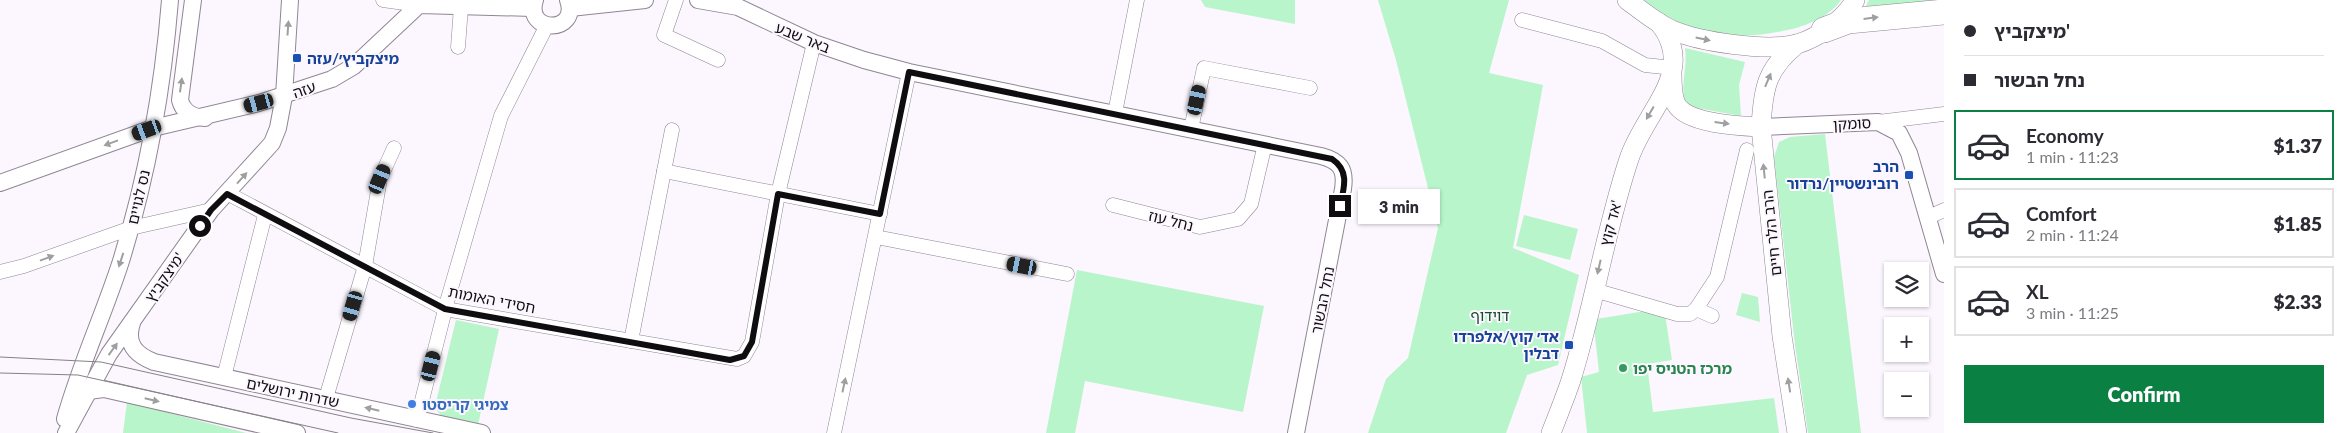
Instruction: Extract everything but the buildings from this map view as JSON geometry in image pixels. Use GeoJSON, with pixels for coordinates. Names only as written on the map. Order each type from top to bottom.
{"type":"FeatureCollection","features":[{"type":"Feature","properties":{"kind":"highway"},"geometry":{"type":"LineString","coordinates":[[1824,30],[1857,19],[1944,12]]}},
{"type":"Feature","properties":{"kind":"main road"},"geometry":{"type":"LineString","coordinates":[[1627,0],[1658,22],[1681,34],[1721,43],[1755,46],[1797,44],[1824,30],[1841,17],[1854,2]]}},
{"type":"Feature","properties":{"kind":"main road"},"geometry":{"type":"LineString","coordinates":[[1658,22],[1664,29],[1671,45],[1674,99],[1684,113],[1702,120],[1760,127]]}},
{"type":"Feature","properties":{"kind":"main road","name":"הרב הלר חיים"},"geometry":{"type":"LineString","coordinates":[[1797,44],[1785,54],[1769,76],[1762,96],[1760,127],[1783,343],[1797,433]]}},
{"type":"Feature","properties":{"kind":"main road","name":"אד קוץ'"},"geometry":{"type":"LineString","coordinates":[[1551,433],[1571,379],[1612,214],[1630,157],[1638,136],[1672,70]]}},
{"type":"Feature","properties":{"kind":"street","name":"נס לגויים"},"geometry":{"type":"LineString","coordinates":[[81,388],[131,228],[153,128],[170,0]]}},
{"type":"Feature","properties":{"kind":"street"},"geometry":{"type":"LineString","coordinates":[[193,0],[180,100],[186,112],[205,118]]}},
{"type":"Feature","properties":{"kind":"street","name":"מיצקביץ'"},"geometry":{"type":"LineString","coordinates":[[81,388],[132,323],[211,210],[272,143],[278,128],[284,96],[290,0]]}},
{"type":"Feature","properties":{"kind":"street"},"geometry":{"type":"LineString","coordinates":[[384,0],[461,7],[534,4],[537,19],[546,25],[558,25],[563,22],[569,4],[645,0]]}},
{"type":"Feature","properties":{"kind":"street"},"geometry":{"type":"LineString","coordinates":[[676,0],[664,35],[718,60]]}},
{"type":"Feature","properties":{"kind":"street","name":"באר שבע"},"geometry":{"type":"LineString","coordinates":[[698,0],[738,7],[814,43],[864,60],[909,72]]}},
{"type":"Feature","properties":{"kind":"street"},"geometry":{"type":"LineString","coordinates":[[1114,113],[1137,0]]}},
{"type":"Feature","properties":{"kind":"street","name":"עזה"},"geometry":{"type":"LineString","coordinates":[[0,183],[153,128],[205,118],[284,96],[332,79],[354,66],[419,2]]}},
{"type":"Feature","properties":{"kind":"street"},"geometry":{"type":"LineString","coordinates":[[458,47],[461,7]]}},
{"type":"Feature","properties":{"kind":"street"},"geometry":{"type":"LineString","coordinates":[[1522,20],[1602,41],[1645,65],[1672,70]]}},
{"type":"Feature","properties":{"kind":"street"},"geometry":{"type":"LineString","coordinates":[[417,420],[445,309],[501,116],[546,25]]}},
{"type":"Feature","properties":{"kind":"street"},"geometry":{"type":"LineString","coordinates":[[778,194],[814,43]]}},
{"type":"Feature","properties":{"kind":"street"},"geometry":{"type":"LineString","coordinates":[[1191,129],[1204,68],[1310,88]]}},
{"type":"Feature","properties":{"kind":"street"},"geometry":{"type":"LineString","coordinates":[[834,433],[909,72],[1265,144]]}},
{"type":"Feature","properties":{"kind":"street","name":"סומקן"},"geometry":{"type":"LineString","coordinates":[[1760,127],[1878,122],[1944,114]]}},
{"type":"Feature","properties":{"kind":"street"},"geometry":{"type":"LineString","coordinates":[[1878,122],[1899,133],[1909,153],[1937,219],[1944,274]]}},
{"type":"Feature","properties":{"kind":"street"},"geometry":{"type":"LineString","coordinates":[[631,341],[672,130]]}},
{"type":"Feature","properties":{"kind":"street","name":"נחל הבשור"},"geometry":{"type":"LineString","coordinates":[[1265,144],[1332,159],[1342,167],[1345,179],[1296,433]]}},
{"type":"Feature","properties":{"kind":"street","name":"נחל עוז"},"geometry":{"type":"LineString","coordinates":[[1113,205],[1200,227],[1238,219],[1251,204],[1265,144]]}},
{"type":"Feature","properties":{"kind":"street"},"geometry":{"type":"LineString","coordinates":[[326,398],[365,266],[380,179],[394,148]]}},
{"type":"Feature","properties":{"kind":"street"},"geometry":{"type":"LineString","coordinates":[[1594,290],[1677,314],[1690,314],[1696,309],[1717,277],[1746,150]]}},
{"type":"Feature","properties":{"kind":"street"},"geometry":{"type":"LineString","coordinates":[[664,171],[880,214]]}},
{"type":"Feature","properties":{"kind":"street","name":"חסידי האומות"},"geometry":{"type":"LineString","coordinates":[[227,194],[445,309],[730,360],[744,356],[752,342],[778,194]]}},
{"type":"Feature","properties":{"kind":"street"},"geometry":{"type":"LineString","coordinates":[[0,272],[24,266],[131,228],[211,210]]}},
{"type":"Feature","properties":{"kind":"street"},"geometry":{"type":"LineString","coordinates":[[224,376],[265,215]]}},
{"type":"Feature","properties":{"kind":"street"},"geometry":{"type":"LineString","coordinates":[[876,237],[1067,274]]}},
{"type":"Feature","properties":{"kind":"street"},"geometry":{"type":"LineString","coordinates":[[1696,309],[1712,316]]}},
{"type":"Feature","properties":{"kind":"street","name":"שדרות ירושלים"},"geometry":{"type":"LineString","coordinates":[[132,323],[131,345],[137,354],[144,358],[482,433]]}},
{"type":"Feature","properties":{"kind":"street"},"geometry":{"type":"LineString","coordinates":[[61,433],[81,388]]}},
{"type":"Feature","properties":{"kind":"street"},"geometry":{"type":"LineString","coordinates":[[66,433],[81,388]]}},
{"type":"Feature","properties":{"kind":"street"},"geometry":{"type":"LineString","coordinates":[[81,388],[104,389],[297,433]]}},
{"type":"Feature","properties":{"kind":"green space"},"geometry":{"type":"Polygon","coordinates":[[[1201,0],[1295,0],[1295,24],[1205,7],[1201,0]]]}},
{"type":"Feature","properties":{"kind":"green space","name":"דוידוף"},"geometry":{"type":"Polygon","coordinates":[[[1378,0],[1509,0],[1489,73],[1543,85],[1513,248],[1579,275],[1558,365],[1527,375],[1506,433],[1368,433],[1386,379],[1408,358],[1438,228],[1396,60],[1378,0]]]}},
{"type":"Feature","properties":{"kind":"green space"},"geometry":{"type":"Polygon","coordinates":[[[1641,0],[1841,0],[1826,15],[1805,25],[1771,33],[1732,35],[1713,33],[1695,28],[1659,12],[1641,0]]]}},
{"type":"Feature","properties":{"kind":"green space"},"geometry":{"type":"Polygon","coordinates":[[[1869,0],[1944,0],[1865,8],[1869,0]]]}},
{"type":"Feature","properties":{"kind":"green space"},"geometry":{"type":"Polygon","coordinates":[[[1685,48],[1745,62],[1739,85],[1741,116],[1697,108],[1685,102],[1683,88],[1686,62],[1685,48]]]}},
{"type":"Feature","properties":{"kind":"green space"},"geometry":{"type":"Polygon","coordinates":[[[1825,134],[1861,433],[1808,433],[1795,345],[1774,157],[1779,142],[1790,137],[1825,134]]]}},
{"type":"Feature","properties":{"kind":"green space"},"geometry":{"type":"Polygon","coordinates":[[[1524,215],[1578,229],[1570,260],[1516,246],[1524,215]]]}},
{"type":"Feature","properties":{"kind":"green space"},"geometry":{"type":"Polygon","coordinates":[[[1077,270],[1264,306],[1243,412],[1085,381],[1075,433],[1046,433],[1077,270]]]}},
{"type":"Feature","properties":{"kind":"green space"},"geometry":{"type":"Polygon","coordinates":[[[1742,293],[1758,297],[1760,322],[1736,315],[1742,293]]]}},
{"type":"Feature","properties":{"kind":"green space","name":"מרכז הטניס יפו"},"geometry":{"type":"Polygon","coordinates":[[[1652,310],[1665,314],[1672,360],[1647,364],[1653,412],[1774,398],[1779,433],[1587,433],[1581,377],[1599,372],[1594,327],[1596,319],[1652,310]]]}},
{"type":"Feature","properties":{"kind":"green space"},"geometry":{"type":"Polygon","coordinates":[[[456,320],[499,329],[478,425],[447,419],[438,412],[435,406],[456,320]]]}},
{"type":"Feature","properties":{"kind":"green space"},"geometry":{"type":"Polygon","coordinates":[[[127,402],[246,433],[123,433],[127,402]]]}},
{"type":"Feature","properties":{"kind":"tram line"},"geometry":{"type":"LineString","coordinates":[[0,357],[101,362],[351,418],[433,433]]}},
{"type":"Feature","properties":{"kind":"tram line"},"geometry":{"type":"LineString","coordinates":[[0,373],[78,375],[338,433]]}},
{"type":"Feature","properties":{"kind":"place","name":"מיצקביץ׳/עזה"},"geometry":{"type":"Point","coordinates":[297,58]}},
{"type":"Feature","properties":{"kind":"place","name":"הרב רובינשטיין/נרדור"},"geometry":{"type":"Point","coordinates":[1909,175]}},
{"type":"Feature","properties":{"kind":"place","name":"אד׳ קוץ/אלפרדו דבלין"},"geometry":{"type":"Point","coordinates":[1569,345]}},
{"type":"Feature","properties":{"kind":"place","name":"מרכז הטניס יפו"},"geometry":{"type":"Point","coordinates":[1623,368]}},
{"type":"Feature","properties":{"kind":"place","name":"צמיגי קריסטו"},"geometry":{"type":"Point","coordinates":[412,404]}},
{"type":"Feature","properties":{"kind":"route"},"geometry":{"type":"LineString","coordinates":[[200,226],[211,210],[227,194],[445,309],[730,360],[744,356],[752,342],[778,194],[880,214],[909,72],[1332,159],[1340,164],[1344,171],[1345,179],[1340,206]]}}]}
